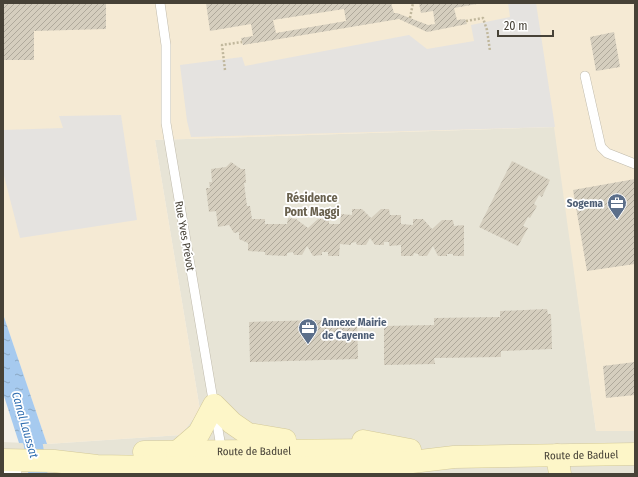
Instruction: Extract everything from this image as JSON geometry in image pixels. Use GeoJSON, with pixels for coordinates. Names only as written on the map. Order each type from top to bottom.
{"type":"FeatureCollection","features":[{"type":"Feature","properties":{"kind":"main road"},"geometry":{"type":"LineString","coordinates":[[177,452],[199,433],[214,405],[232,423],[248,434],[286,441],[364,441],[410,450]]}},
{"type":"Feature","properties":{"kind":"main road","name":"Route de Baduel"},"geometry":{"type":"LineString","coordinates":[[54,461],[97,466],[410,450],[454,456],[559,464],[635,454]]}},
{"type":"Feature","properties":{"kind":"main road","name":"Route de Baduel"},"geometry":{"type":"LineString","coordinates":[[11,464],[54,461],[93,453],[177,452],[222,459],[264,469],[395,464],[454,456]]}},
{"type":"Feature","properties":{"kind":"lane","name":"Rue Yves Prévot"},"geometry":{"type":"LineString","coordinates":[[160,3],[166,45],[166,123],[222,459]]}},
{"type":"Feature","properties":{"kind":"lane"},"geometry":{"type":"LineString","coordinates":[[585,76],[601,147],[607,153],[635,164]]}},
{"type":"Feature","properties":{"kind":"path"},"geometry":{"type":"LineString","coordinates":[[410,18],[413,3]]}},
{"type":"Feature","properties":{"kind":"path"},"geometry":{"type":"LineString","coordinates":[[466,21],[483,18],[487,30],[490,51]]}},
{"type":"Feature","properties":{"kind":"path"},"geometry":{"type":"LineString","coordinates":[[225,70],[222,45],[242,42]]}},
{"type":"Feature","properties":{"kind":"shaded area"},"geometry":{"type":"Polygon","coordinates":[[[3,3],[635,3],[635,431],[596,431],[554,127],[155,140],[200,410],[181,435],[47,444],[3,314],[3,3]]]}},
{"type":"Feature","properties":{"kind":"shaded area"},"geometry":{"type":"Polygon","coordinates":[[[508,3],[536,3],[555,127],[191,137],[187,121],[180,65],[242,57],[245,66],[409,35],[427,49],[474,41],[471,25],[510,17],[508,3]]]}},
{"type":"Feature","properties":{"kind":"shaded area"},"geometry":{"type":"Polygon","coordinates":[[[121,115],[137,220],[20,238],[3,172],[3,130],[63,128],[59,116],[121,115]]]}},
{"type":"Feature","properties":{"kind":"shaded area"},"geometry":{"type":"Polygon","coordinates":[[[555,127],[596,431],[635,431],[635,474],[3,474],[3,442],[47,444],[181,435],[200,410],[155,140],[555,127]]]}},
{"type":"Feature","properties":{"kind":"water"},"geometry":{"type":"Polygon","coordinates":[[[3,314],[47,444],[19,443],[3,393],[3,314]]]}},
{"type":"Feature","properties":{"kind":"building"},"geometry":{"type":"Polygon","coordinates":[[[3,3],[106,3],[106,29],[34,31],[34,60],[3,60],[3,3]]]}},
{"type":"Feature","properties":{"kind":"building"},"geometry":{"type":"Polygon","coordinates":[[[206,3],[391,3],[394,13],[428,25],[435,24],[433,11],[421,13],[419,3],[477,4],[454,8],[457,20],[465,19],[467,24],[427,32],[399,19],[243,45],[241,38],[253,36],[251,24],[210,31],[206,3]],[[344,9],[273,20],[276,33],[346,21],[344,9]]]}},
{"type":"Feature","properties":{"kind":"building"},"geometry":{"type":"Polygon","coordinates":[[[614,32],[620,67],[596,71],[590,37],[614,32]]]}},
{"type":"Feature","properties":{"kind":"building"},"geometry":{"type":"Polygon","coordinates":[[[512,161],[550,180],[542,197],[539,195],[534,204],[537,206],[530,218],[528,217],[523,226],[528,228],[518,246],[479,227],[512,161]]]}},
{"type":"Feature","properties":{"kind":"building"},"geometry":{"type":"Polygon","coordinates":[[[231,162],[241,169],[245,169],[246,183],[244,183],[247,206],[250,206],[252,219],[265,219],[265,224],[287,224],[288,218],[296,219],[308,228],[318,219],[329,219],[329,224],[340,224],[341,214],[352,215],[352,209],[362,209],[371,218],[381,209],[389,209],[390,215],[401,215],[401,224],[413,225],[413,219],[423,219],[432,229],[442,220],[453,220],[454,226],[464,225],[464,256],[453,256],[453,254],[447,254],[447,256],[438,256],[433,246],[427,256],[419,256],[418,254],[414,253],[413,256],[401,256],[401,245],[389,246],[389,242],[384,242],[384,245],[375,245],[370,238],[366,245],[357,245],[356,242],[351,243],[351,245],[340,244],[339,256],[328,256],[328,252],[322,252],[322,255],[313,256],[307,246],[302,255],[294,255],[293,252],[287,253],[287,256],[265,255],[265,252],[248,251],[248,243],[239,239],[239,232],[234,233],[229,225],[218,227],[216,211],[209,212],[206,188],[210,188],[209,182],[212,182],[211,169],[226,167],[231,162]]]}},
{"type":"Feature","properties":{"kind":"building"},"geometry":{"type":"Polygon","coordinates":[[[635,179],[635,264],[587,271],[573,190],[635,179]]]}},
{"type":"Feature","properties":{"kind":"building"},"geometry":{"type":"Polygon","coordinates":[[[547,309],[548,314],[551,314],[552,349],[501,351],[501,357],[434,358],[435,364],[384,365],[384,326],[434,325],[434,318],[500,317],[500,311],[547,309]]]}},
{"type":"Feature","properties":{"kind":"building"},"geometry":{"type":"Polygon","coordinates":[[[357,319],[358,359],[250,362],[249,322],[357,319]]]}},
{"type":"Feature","properties":{"kind":"building"},"geometry":{"type":"Polygon","coordinates":[[[635,362],[635,395],[606,398],[603,366],[635,362]]]}},
{"type":"Feature","properties":{"kind":"waterway","name":"Canal Laussat"},"geometry":{"type":"LineString","coordinates":[[25,419],[33,443],[38,474]]}},
{"type":"Feature","properties":{"kind":"place","name":"Sogema"},"geometry":{"type":"Point","coordinates":[617,220]}},
{"type":"Feature","properties":{"kind":"place","name":"Annexe Mairie de Cayenne"},"geometry":{"type":"Point","coordinates":[308,345]}},
{"type":"Feature","properties":{"kind":"district","name":"Résidence Pont Maggi"},"geometry":{"type":"Point","coordinates":[312,205]}}]}
